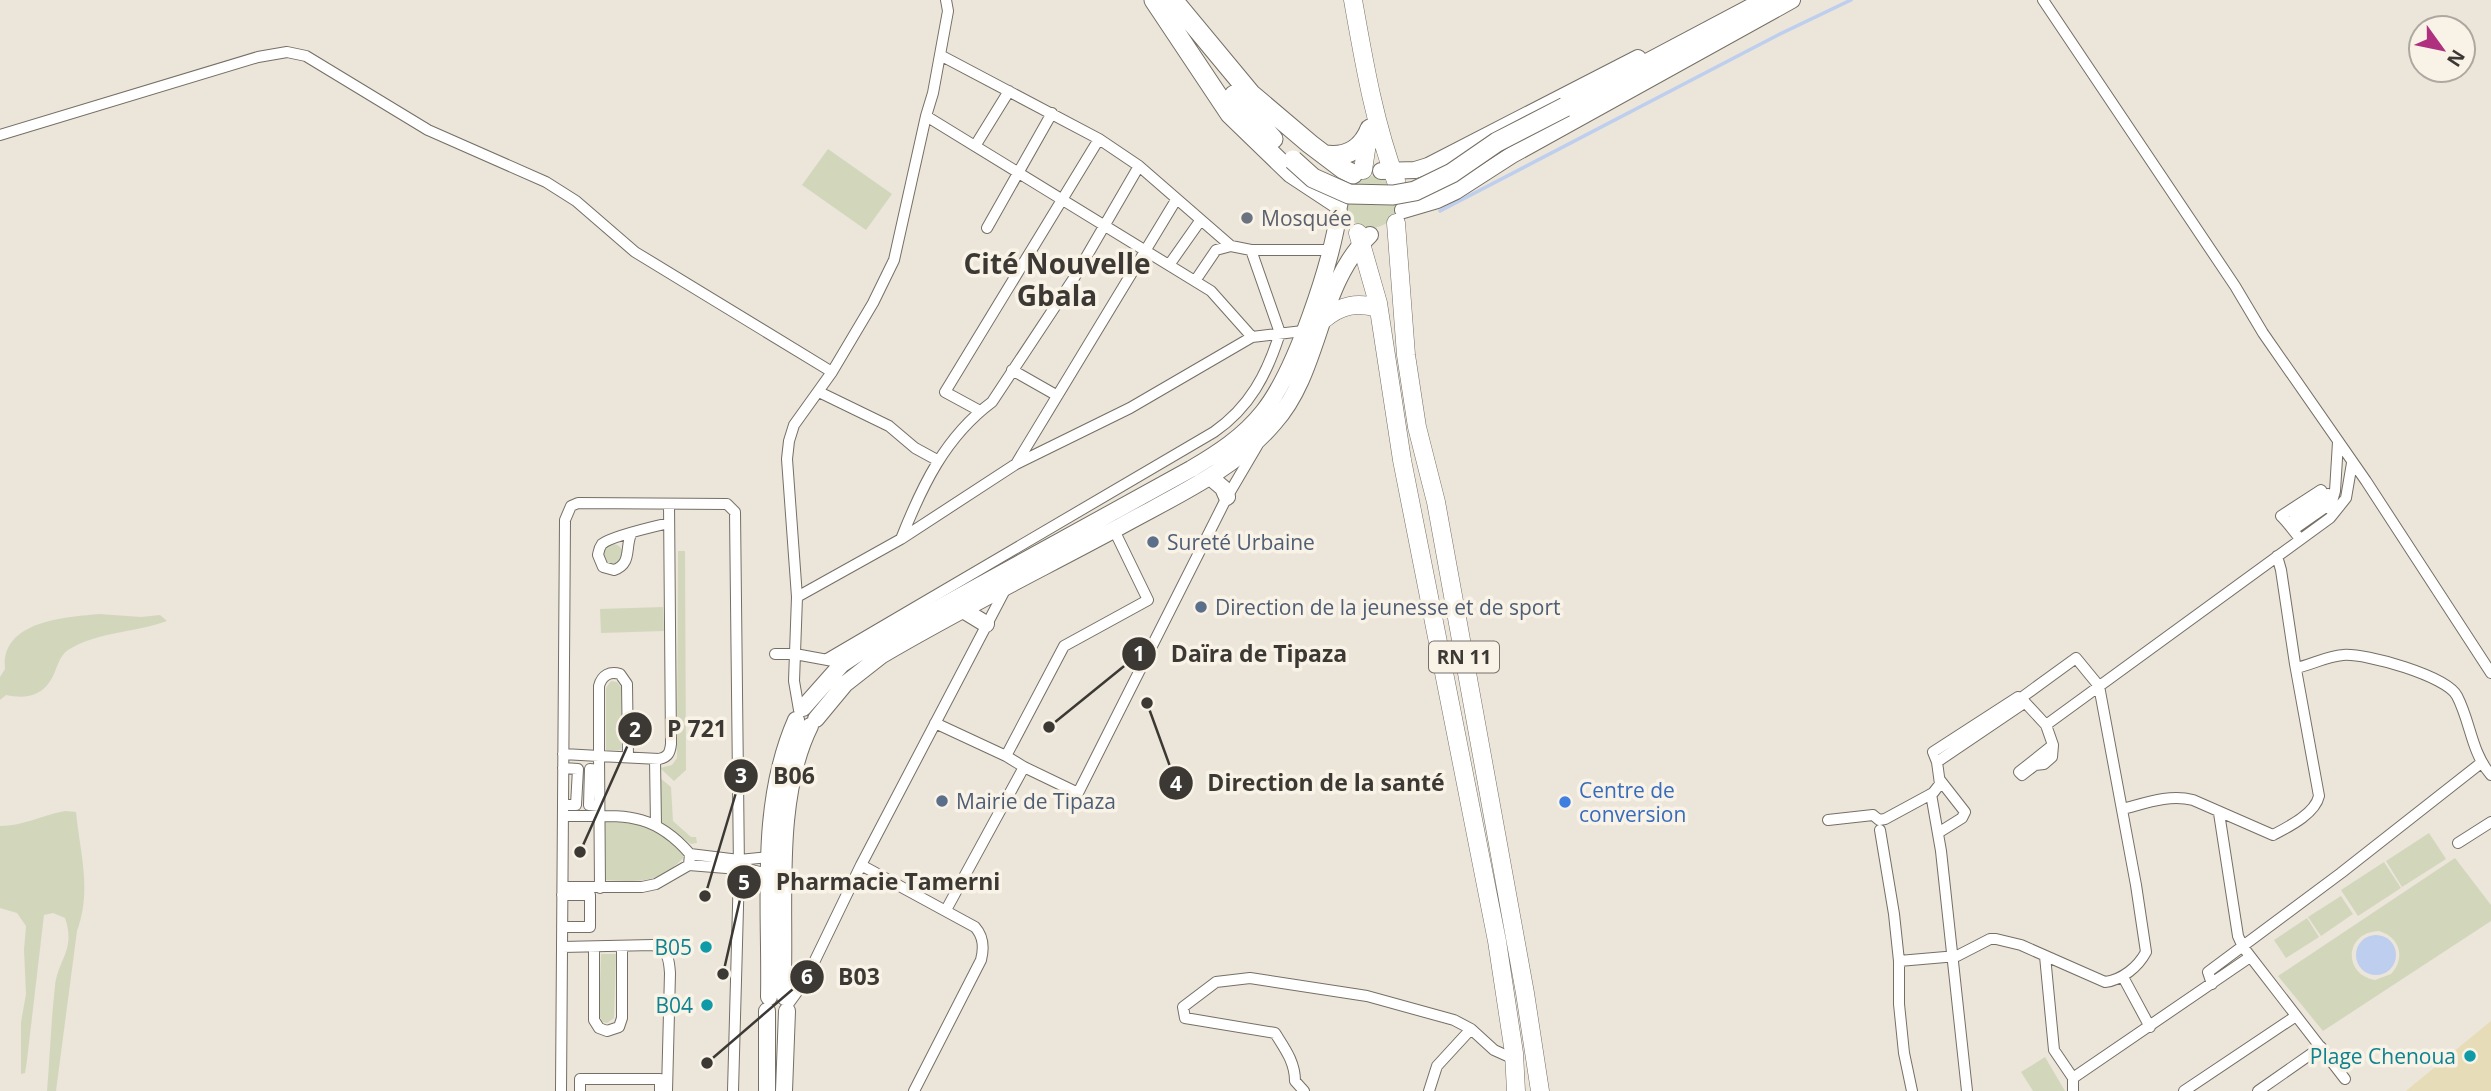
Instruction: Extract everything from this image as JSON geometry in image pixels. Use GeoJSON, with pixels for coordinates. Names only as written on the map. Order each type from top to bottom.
{"type":"FeatureCollection","features":[{"type":"Feature","properties":{"kind":"highway"},"geometry":{"type":"LineString","coordinates":[[1154,0],[1230,114],[1291,173],[1338,207]]}},
{"type":"Feature","properties":{"kind":"highway"},"geometry":{"type":"LineString","coordinates":[[1173,0],[1251,94],[1343,169],[1358,172]]}},
{"type":"Feature","properties":{"kind":"highway"},"geometry":{"type":"LineString","coordinates":[[1183,44],[1293,160],[1313,177],[1349,194],[1393,195],[1415,191],[1452,173],[1497,142],[1761,5]]}},
{"type":"Feature","properties":{"kind":"highway"},"geometry":{"type":"LineString","coordinates":[[1195,27],[1212,62],[1234,95]]}},
{"type":"Feature","properties":{"kind":"highway"},"geometry":{"type":"LineString","coordinates":[[1325,155],[1342,156],[1356,149],[1370,129]]}},
{"type":"Feature","properties":{"kind":"main road","name":"RN 11"},"geometry":{"type":"LineString","coordinates":[[1353,0],[1369,91],[1390,174],[1402,192],[1399,217],[1406,355],[1417,427],[1436,502],[1525,993],[1540,1091]]}},
{"type":"Feature","properties":{"kind":"main road"},"geometry":{"type":"LineString","coordinates":[[1358,172],[1390,174],[1428,166],[1761,5],[1792,0]]}},
{"type":"Feature","properties":{"kind":"main road"},"geometry":{"type":"LineString","coordinates":[[767,1091],[783,974],[787,805],[805,716],[834,696],[861,670],[904,642],[1210,478],[1262,437],[1278,420],[1297,387],[1346,266],[1363,237],[1387,231],[1399,217],[1437,200],[1761,5]]}},
{"type":"Feature","properties":{"kind":"main road","name":"RN 11"},"geometry":{"type":"LineString","coordinates":[[1369,91],[1370,129]]}},
{"type":"Feature","properties":{"kind":"main road"},"geometry":{"type":"LineString","coordinates":[[784,1091],[769,874],[776,782],[785,746],[805,716],[834,662],[866,648],[1191,469],[1227,446],[1250,426],[1272,398],[1286,373],[1303,331],[1331,250],[1343,184],[1358,172],[1370,129]]}},
{"type":"Feature","properties":{"kind":"main road","name":"RN 11"},"geometry":{"type":"LineString","coordinates":[[1338,207],[1346,224],[1363,237],[1378,308],[1402,460],[1497,941],[1517,1091]]}},
{"type":"Feature","properties":{"kind":"main road"},"geometry":{"type":"LineString","coordinates":[[1324,319],[1349,305],[1378,308]]}},
{"type":"Feature","properties":{"kind":"main road"},"geometry":{"type":"LineString","coordinates":[[1210,478],[1223,488],[1227,498]]}},
{"type":"Feature","properties":{"kind":"main road"},"geometry":{"type":"LineString","coordinates":[[963,610],[986,624]]}},
{"type":"Feature","properties":{"kind":"street"},"geometry":{"type":"LineString","coordinates":[[805,716],[794,681],[797,597],[787,459],[789,441],[794,425],[832,372],[873,303],[894,260],[940,55],[948,11],[946,0]]}},
{"type":"Feature","properties":{"kind":"street"},"geometry":{"type":"LineString","coordinates":[[2043,0],[2491,673]]}},
{"type":"Feature","properties":{"kind":"street"},"geometry":{"type":"LineString","coordinates":[[0,135],[258,57],[287,52],[306,56],[428,130],[546,182],[576,201],[635,252],[832,372]]}},
{"type":"Feature","properties":{"kind":"street"},"geometry":{"type":"LineString","coordinates":[[940,55],[1099,139],[1139,166],[1231,246]]}},
{"type":"Feature","properties":{"kind":"street"},"geometry":{"type":"LineString","coordinates":[[975,146],[1009,91]]}},
{"type":"Feature","properties":{"kind":"street"},"geometry":{"type":"LineString","coordinates":[[987,228],[1052,113]]}},
{"type":"Feature","properties":{"kind":"street"},"geometry":{"type":"LineString","coordinates":[[926,116],[1211,291],[1252,337]]}},
{"type":"Feature","properties":{"kind":"street"},"geometry":{"type":"LineString","coordinates":[[980,411],[945,392],[1099,139]]}},
{"type":"Feature","properties":{"kind":"street"},"geometry":{"type":"LineString","coordinates":[[901,539],[921,489],[937,460],[980,411],[992,402],[1074,278],[1139,166]]}},
{"type":"Feature","properties":{"kind":"street"},"geometry":{"type":"LineString","coordinates":[[1016,464],[1176,200]]}},
{"type":"Feature","properties":{"kind":"street"},"geometry":{"type":"LineString","coordinates":[[1169,265],[1200,221]]}},
{"type":"Feature","properties":{"kind":"street"},"geometry":{"type":"LineString","coordinates":[[1195,281],[1216,250],[1231,246],[1251,250],[1331,250]]}},
{"type":"Feature","properties":{"kind":"street"},"geometry":{"type":"LineString","coordinates":[[775,654],[795,654],[834,662],[1227,423],[1249,401],[1280,333],[1251,250]]}},
{"type":"Feature","properties":{"kind":"street"},"geometry":{"type":"LineString","coordinates":[[797,597],[901,539],[1016,464],[1129,408],[1252,337],[1303,331]]}},
{"type":"Feature","properties":{"kind":"street"},"geometry":{"type":"LineString","coordinates":[[1012,370],[1056,395]]}},
{"type":"Feature","properties":{"kind":"street"},"geometry":{"type":"LineString","coordinates":[[819,393],[889,426],[915,448],[937,460]]}},
{"type":"Feature","properties":{"kind":"street"},"geometry":{"type":"LineString","coordinates":[[935,723],[1078,793],[1227,498],[1262,437]]}},
{"type":"Feature","properties":{"kind":"street"},"geometry":{"type":"LineString","coordinates":[[2321,524],[2329,511],[2337,442]]}},
{"type":"Feature","properties":{"kind":"street"},"geometry":{"type":"LineString","coordinates":[[2294,531],[2321,524],[2330,517],[2346,498],[2353,463]]}},
{"type":"Feature","properties":{"kind":"street"},"geometry":{"type":"LineString","coordinates":[[2046,725],[2277,556],[2294,531],[2330,494]]}},
{"type":"Feature","properties":{"kind":"street"},"geometry":{"type":"LineString","coordinates":[[563,810],[576,805],[578,769],[563,768],[565,516],[571,506],[578,503],[727,505],[735,512],[739,865],[733,1091]]}},
{"type":"Feature","properties":{"kind":"street"},"geometry":{"type":"LineString","coordinates":[[563,754],[655,759],[666,757],[671,744],[669,504]]}},
{"type":"Feature","properties":{"kind":"street"},"geometry":{"type":"LineString","coordinates":[[631,534],[669,523]]}},
{"type":"Feature","properties":{"kind":"street"},"geometry":{"type":"LineString","coordinates":[[1114,530],[1148,600],[1169,612]]}},
{"type":"Feature","properties":{"kind":"street"},"geometry":{"type":"LineString","coordinates":[[2123,809],[2180,797],[2193,800],[2273,835],[2311,810],[2319,800],[2277,556]]}},
{"type":"Feature","properties":{"kind":"street"},"geometry":{"type":"LineString","coordinates":[[779,1004],[805,981],[861,865],[1006,587]]}},
{"type":"Feature","properties":{"kind":"street"},"geometry":{"type":"LineString","coordinates":[[1006,756],[1064,646],[1148,600]]}},
{"type":"Feature","properties":{"kind":"street"},"geometry":{"type":"LineString","coordinates":[[2296,668],[2340,655],[2366,657],[2432,678],[2449,687],[2459,699],[2480,763],[2491,775]]}},
{"type":"Feature","properties":{"kind":"street"},"geometry":{"type":"LineString","coordinates":[[1899,961],[1957,956],[1990,939],[1996,939],[2021,945],[2098,980],[2111,981],[2123,977],[2143,958],[2146,945],[2099,686],[2076,659],[2022,701]]}},
{"type":"Feature","properties":{"kind":"street"},"geometry":{"type":"LineString","coordinates":[[599,811],[589,806],[590,769],[599,769],[599,685],[603,677],[614,673],[622,676],[627,684],[628,757]]}},
{"type":"Feature","properties":{"kind":"street"},"geometry":{"type":"LineString","coordinates":[[1881,826],[1938,789],[1940,780],[1933,752],[2018,696],[2046,725],[2053,745]]}},
{"type":"Feature","properties":{"kind":"street"},"geometry":{"type":"LineString","coordinates":[[655,759],[656,825]]}},
{"type":"Feature","properties":{"kind":"street"},"geometry":{"type":"LineString","coordinates":[[2213,984],[2208,972],[2341,873],[2480,763]]}},
{"type":"Feature","properties":{"kind":"street"},"geometry":{"type":"LineString","coordinates":[[946,910],[1024,767]]}},
{"type":"Feature","properties":{"kind":"street"},"geometry":{"type":"LineString","coordinates":[[1938,834],[1962,818],[1965,812],[1940,780]]}},
{"type":"Feature","properties":{"kind":"street"},"geometry":{"type":"LineString","coordinates":[[1931,794],[1953,956],[1967,1091]]}},
{"type":"Feature","properties":{"kind":"street"},"geometry":{"type":"LineString","coordinates":[[563,810],[599,811],[639,818],[656,825],[680,842],[690,859]]}},
{"type":"Feature","properties":{"kind":"street"},"geometry":{"type":"LineString","coordinates":[[561,1091],[563,810]]}},
{"type":"Feature","properties":{"kind":"street"},"geometry":{"type":"LineString","coordinates":[[599,811],[600,888]]}},
{"type":"Feature","properties":{"kind":"street"},"geometry":{"type":"LineString","coordinates":[[2219,813],[2238,936],[2243,947],[2345,1079]]}},
{"type":"Feature","properties":{"kind":"street"},"geometry":{"type":"LineString","coordinates":[[1828,820],[1873,815],[1881,826],[1899,961],[1899,1004],[1904,1053],[1912,1091]]}},
{"type":"Feature","properties":{"kind":"street"},"geometry":{"type":"LineString","coordinates":[[2458,843],[2491,822]]}},
{"type":"Feature","properties":{"kind":"street"},"geometry":{"type":"LineString","coordinates":[[739,865],[769,857]]}},
{"type":"Feature","properties":{"kind":"street"},"geometry":{"type":"LineString","coordinates":[[563,891],[652,885],[690,859],[739,865],[769,874]]}},
{"type":"Feature","properties":{"kind":"street"},"geometry":{"type":"LineString","coordinates":[[861,865],[975,927],[982,938],[984,948],[981,960],[915,1091]]}},
{"type":"Feature","properties":{"kind":"street"},"geometry":{"type":"LineString","coordinates":[[562,927],[590,927],[590,895],[563,891]]}},
{"type":"Feature","properties":{"kind":"street"},"geometry":{"type":"LineString","coordinates":[[622,946],[622,1018],[618,1027],[607,1031],[599,1028],[594,1020],[591,947],[587,940],[650,939],[650,945]]}},
{"type":"Feature","properties":{"kind":"street"},"geometry":{"type":"LineString","coordinates":[[562,947],[650,945],[660,948],[669,957],[664,1089]]}},
{"type":"Feature","properties":{"kind":"street"},"geometry":{"type":"LineString","coordinates":[[2045,956],[2054,1050],[2073,1078],[2073,1091]]}},
{"type":"Feature","properties":{"kind":"street"},"geometry":{"type":"LineString","coordinates":[[2073,1078],[2250,957]]}},
{"type":"Feature","properties":{"kind":"street"},"geometry":{"type":"LineString","coordinates":[[2123,977],[2150,1027]]}},
{"type":"Feature","properties":{"kind":"street"},"geometry":{"type":"LineString","coordinates":[[1304,1091],[1295,1081],[1295,1070],[1290,1058],[1275,1033],[1185,1018],[1183,1007],[1216,982],[1250,978],[1367,996],[1454,1020],[1471,1029],[1494,1050],[1514,1059]]}},
{"type":"Feature","properties":{"kind":"street"},"geometry":{"type":"LineString","coordinates":[[2184,1091],[2296,1016]]}},
{"type":"Feature","properties":{"kind":"street"},"geometry":{"type":"LineString","coordinates":[[1429,1091],[1437,1066],[1471,1029]]}},
{"type":"Feature","properties":{"kind":"street"},"geometry":{"type":"LineString","coordinates":[[2258,1091],[2321,1047]]}},
{"type":"Feature","properties":{"kind":"street"},"geometry":{"type":"LineString","coordinates":[[580,1091],[580,1079],[660,1079],[664,1089]]}},
{"type":"Feature","properties":{"kind":"green space"},"geometry":{"type":"Polygon","coordinates":[[[828,149],[892,194],[866,230],[802,185],[828,149]]]}},
{"type":"Feature","properties":{"kind":"green space"},"geometry":{"type":"Polygon","coordinates":[[[1371,176],[1381,178],[1389,184],[1395,192],[1395,212],[1389,220],[1381,226],[1371,228],[1361,226],[1353,220],[1347,212],[1345,202],[1347,192],[1353,184],[1361,178],[1371,176]]]}},
{"type":"Feature","properties":{"kind":"green space"},"geometry":{"type":"Polygon","coordinates":[[[613,544],[620,547],[623,554],[620,561],[613,564],[606,561],[603,554],[606,547],[613,544]]]}},
{"type":"Feature","properties":{"kind":"green space"},"geometry":{"type":"Polygon","coordinates":[[[678,551],[685,551],[686,770],[674,781],[660,768],[672,765],[677,758],[678,551]]]}},
{"type":"Feature","properties":{"kind":"green space"},"geometry":{"type":"Polygon","coordinates":[[[663,607],[664,631],[601,633],[600,609],[663,607]]]}},
{"type":"Feature","properties":{"kind":"green space"},"geometry":{"type":"Polygon","coordinates":[[[99,614],[141,617],[160,615],[167,621],[80,644],[62,656],[52,678],[38,693],[19,697],[6,695],[0,700],[0,677],[5,669],[6,652],[25,630],[56,620],[99,614]]]}},
{"type":"Feature","properties":{"kind":"green space"},"geometry":{"type":"Polygon","coordinates":[[[611,681],[617,682],[621,687],[621,750],[606,750],[606,688],[611,681]]]}},
{"type":"Feature","properties":{"kind":"green space"},"geometry":{"type":"Polygon","coordinates":[[[660,778],[671,787],[673,821],[691,837],[696,837],[697,843],[691,844],[661,823],[660,778]]]}},
{"type":"Feature","properties":{"kind":"green space"},"geometry":{"type":"Polygon","coordinates":[[[65,811],[76,812],[84,872],[84,901],[77,931],[56,1091],[47,1091],[55,986],[67,946],[68,929],[65,918],[53,913],[44,915],[27,1060],[25,1073],[21,1074],[21,1022],[26,994],[26,926],[17,913],[0,908],[0,826],[65,811]]]}},
{"type":"Feature","properties":{"kind":"green space"},"geometry":{"type":"Polygon","coordinates":[[[605,822],[648,828],[685,851],[683,858],[665,873],[648,880],[606,880],[605,822]]]}},
{"type":"Feature","properties":{"kind":"green space"},"geometry":{"type":"Polygon","coordinates":[[[2429,833],[2446,859],[2402,887],[2386,861],[2429,833]]]}},
{"type":"Feature","properties":{"kind":"green space"},"geometry":{"type":"Polygon","coordinates":[[[2455,858],[2491,905],[2491,921],[2323,1031],[2278,976],[2455,858]],[[2379,931],[2368,933],[2354,945],[2353,962],[2364,976],[2375,980],[2391,974],[2396,968],[2398,949],[2392,938],[2379,931]]]}},
{"type":"Feature","properties":{"kind":"green space"},"geometry":{"type":"Polygon","coordinates":[[[2384,862],[2401,888],[2358,916],[2341,890],[2384,862]]]}},
{"type":"Feature","properties":{"kind":"green space"},"geometry":{"type":"Polygon","coordinates":[[[2341,896],[2353,914],[2321,936],[2308,917],[2341,896]]]}},
{"type":"Feature","properties":{"kind":"green space"},"geometry":{"type":"Polygon","coordinates":[[[2307,918],[2319,937],[2286,958],[2274,940],[2307,918]]]}},
{"type":"Feature","properties":{"kind":"green space"},"geometry":{"type":"Polygon","coordinates":[[[601,954],[616,954],[614,1018],[607,1023],[599,1016],[601,954]]]}},
{"type":"Feature","properties":{"kind":"green space"},"geometry":{"type":"Polygon","coordinates":[[[2045,1057],[2065,1091],[2033,1091],[2021,1072],[2045,1057]]]}},
{"type":"Feature","properties":{"kind":"sand","name":"Plage Chenoua"},"geometry":{"type":"Polygon","coordinates":[[[2491,1021],[2491,1091],[2406,1091],[2491,1021]]]}},
{"type":"Feature","properties":{"kind":"water"},"geometry":{"type":"Polygon","coordinates":[[[2376,935],[2390,941],[2396,955],[2390,969],[2376,975],[2362,969],[2356,955],[2362,941],[2376,935]]]}},
{"type":"Feature","properties":{"kind":"waterway"},"geometry":{"type":"LineString","coordinates":[[1440,211],[1778,35],[1851,0]]}},
{"type":"Feature","properties":{"kind":"place","name":"Mosquée"},"geometry":{"type":"Point","coordinates":[1247,218]}},
{"type":"Feature","properties":{"kind":"place","name":"Sureté Urbaine"},"geometry":{"type":"Point","coordinates":[1153,542]}},
{"type":"Feature","properties":{"kind":"place","name":"Direction de la jeunesse et de sport"},"geometry":{"type":"Point","coordinates":[1201,607]}},
{"type":"Feature","properties":{"kind":"place","name":"Direction de la santé"},"geometry":{"type":"Point","coordinates":[1147,703]}},
{"type":"Feature","properties":{"kind":"place","name":"Daïra de Tipaza"},"geometry":{"type":"Point","coordinates":[1049,727]}},
{"type":"Feature","properties":{"kind":"place","name":"Mairie de Tipaza"},"geometry":{"type":"Point","coordinates":[942,801]}},
{"type":"Feature","properties":{"kind":"place","name":"Centre de conversion"},"geometry":{"type":"Point","coordinates":[1565,802]}},
{"type":"Feature","properties":{"kind":"place","name":"P 721"},"geometry":{"type":"Point","coordinates":[580,852]}},
{"type":"Feature","properties":{"kind":"place","name":"B06"},"geometry":{"type":"Point","coordinates":[705,896]}},
{"type":"Feature","properties":{"kind":"place","name":"B05"},"geometry":{"type":"Point","coordinates":[706,947]}},
{"type":"Feature","properties":{"kind":"place","name":"Pharmacie Tamerni"},"geometry":{"type":"Point","coordinates":[723,974]}},
{"type":"Feature","properties":{"kind":"place","name":"B04"},"geometry":{"type":"Point","coordinates":[707,1005]}},
{"type":"Feature","properties":{"kind":"place","name":"Plage Chenoua"},"geometry":{"type":"Point","coordinates":[2470,1056]}},
{"type":"Feature","properties":{"kind":"place","name":"B03"},"geometry":{"type":"Point","coordinates":[707,1063]}},
{"type":"Feature","properties":{"kind":"district","name":"Cité Nouvelle Gbala"},"geometry":{"type":"Point","coordinates":[1057,279]}}]}
